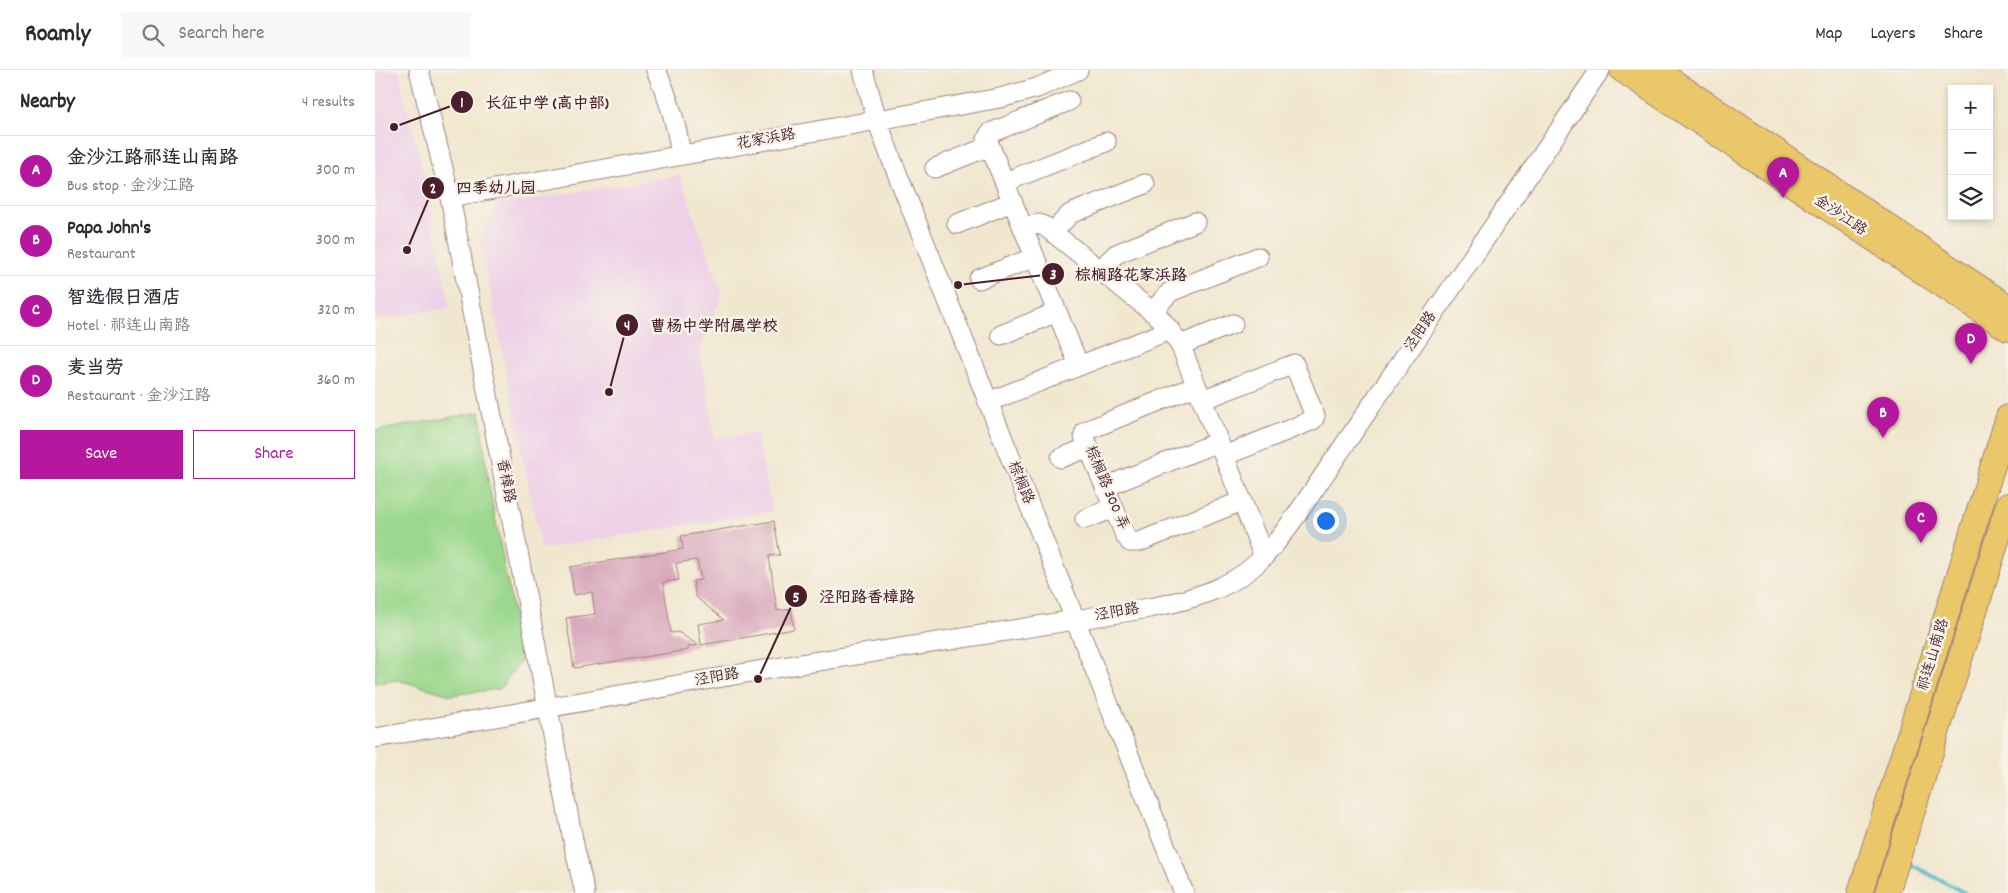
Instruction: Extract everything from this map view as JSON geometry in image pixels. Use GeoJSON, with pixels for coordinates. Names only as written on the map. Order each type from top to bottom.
{"type":"FeatureCollection","features":[{"type":"Feature","properties":{"kind":"main road","name":"金沙江路"},"geometry":{"type":"LineString","coordinates":[[1622,70],[2008,329]]}},
{"type":"Feature","properties":{"kind":"main road","name":"金沙江路"},"geometry":{"type":"LineString","coordinates":[[1656,70],[2008,307]]}},
{"type":"Feature","properties":{"kind":"main road","name":"祁连山南路"},"geometry":{"type":"LineString","coordinates":[[1861,893],[2008,417]]}},
{"type":"Feature","properties":{"kind":"main road","name":"祁连山南路"},"geometry":{"type":"LineString","coordinates":[[1887,893],[2008,505]]}},
{"type":"Feature","properties":{"kind":"street","name":"香樟路"},"geometry":{"type":"LineString","coordinates":[[419,70],[450,197],[575,850],[585,893]]}},
{"type":"Feature","properties":{"kind":"street"},"geometry":{"type":"LineString","coordinates":[[656,70],[665,88],[678,130],[681,155]]}},
{"type":"Feature","properties":{"kind":"street","name":"棕榈路"},"geometry":{"type":"LineString","coordinates":[[863,70],[877,120],[1184,893]]}},
{"type":"Feature","properties":{"kind":"street","name":"花家浜路"},"geometry":{"type":"LineString","coordinates":[[450,197],[1019,93],[1055,81],[1078,70]]}},
{"type":"Feature","properties":{"kind":"street","name":"泾阳路"},"geometry":{"type":"LineString","coordinates":[[375,738],[757,672],[1181,602],[1231,582],[1264,557],[1298,513],[1600,70]]}},
{"type":"Feature","properties":{"kind":"street"},"geometry":{"type":"LineString","coordinates":[[1069,101],[990,133],[987,139],[1079,366]]}},
{"type":"Feature","properties":{"kind":"street"},"geometry":{"type":"LineString","coordinates":[[1005,182],[1106,142]]}},
{"type":"Feature","properties":{"kind":"street"},"geometry":{"type":"LineString","coordinates":[[935,168],[990,146]]}},
{"type":"Feature","properties":{"kind":"street"},"geometry":{"type":"LineString","coordinates":[[1053,232],[1070,214],[1145,184]]}},
{"type":"Feature","properties":{"kind":"street"},"geometry":{"type":"LineString","coordinates":[[957,224],[1012,202]]}},
{"type":"Feature","properties":{"kind":"street"},"geometry":{"type":"LineString","coordinates":[[1100,270],[1116,254],[1195,222]]}},
{"type":"Feature","properties":{"kind":"street"},"geometry":{"type":"LineString","coordinates":[[1023,227],[1039,224],[1053,232],[1153,312],[1175,338],[1199,393],[1264,557]]}},
{"type":"Feature","properties":{"kind":"street"},"geometry":{"type":"LineString","coordinates":[[979,279],[1035,257]]}},
{"type":"Feature","properties":{"kind":"street"},"geometry":{"type":"LineString","coordinates":[[1153,312],[1170,292],[1258,257]]}},
{"type":"Feature","properties":{"kind":"street"},"geometry":{"type":"LineString","coordinates":[[1001,335],[1057,312]]}},
{"type":"Feature","properties":{"kind":"street"},"geometry":{"type":"LineString","coordinates":[[988,402],[1079,366],[1175,338],[1233,324]]}},
{"type":"Feature","properties":{"kind":"street"},"geometry":{"type":"LineString","coordinates":[[1105,487],[1313,420],[1315,416],[1294,364],[1199,393]]}},
{"type":"Feature","properties":{"kind":"street","name":"棕榈路 300 弄"},"geometry":{"type":"LineString","coordinates":[[1199,393],[1088,430],[1084,436],[1113,508],[1130,542],[1139,542],[1241,501]]}},
{"type":"Feature","properties":{"kind":"street"},"geometry":{"type":"LineString","coordinates":[[1061,458],[1089,447]]}},
{"type":"Feature","properties":{"kind":"street"},"geometry":{"type":"LineString","coordinates":[[1085,519],[1113,508]]}},
{"type":"Feature","properties":{"kind":"shaded area"},"geometry":{"type":"Polygon","coordinates":[[[375,70],[398,70],[426,184],[450,308],[375,320],[375,70]]]}},
{"type":"Feature","properties":{"kind":"shaded area"},"geometry":{"type":"Polygon","coordinates":[[[680,175],[722,294],[700,351],[715,438],[756,433],[773,511],[541,549],[480,240],[498,205],[680,175]]]}},
{"type":"Feature","properties":{"kind":"green space"},"geometry":{"type":"Polygon","coordinates":[[[480,412],[488,481],[522,659],[500,689],[451,695],[398,680],[375,683],[375,431],[480,412]]]}},
{"type":"Feature","properties":{"kind":"building"},"geometry":{"type":"Polygon","coordinates":[[[774,521],[780,555],[769,556],[777,611],[791,609],[794,629],[701,645],[698,624],[724,620],[696,597],[693,581],[701,580],[697,560],[676,563],[679,580],[663,582],[671,633],[678,632],[698,645],[688,647],[688,650],[574,668],[566,618],[595,614],[592,592],[574,595],[570,567],[683,549],[681,536],[774,521]]]}},
{"type":"Feature","properties":{"kind":"waterway"},"geometry":{"type":"LineString","coordinates":[[1910,864],[1965,893]]}},
{"type":"Feature","properties":{"kind":"place","name":"长征中学 (高中部)"},"geometry":{"type":"Point","coordinates":[394,127]}},
{"type":"Feature","properties":{"kind":"place","name":"金沙江路祁连山南路"},"geometry":{"type":"Point","coordinates":[1783,198]}},
{"type":"Feature","properties":{"kind":"place","name":"四季幼儿园"},"geometry":{"type":"Point","coordinates":[407,250]}},
{"type":"Feature","properties":{"kind":"place","name":"棕榈路花家浜路"},"geometry":{"type":"Point","coordinates":[958,285]}},
{"type":"Feature","properties":{"kind":"place","name":"麦当劳"},"geometry":{"type":"Point","coordinates":[1971,364]}},
{"type":"Feature","properties":{"kind":"place","name":"曹杨中学附属学校"},"geometry":{"type":"Point","coordinates":[609,392]}},
{"type":"Feature","properties":{"kind":"place","name":"Papa John's"},"geometry":{"type":"Point","coordinates":[1883,438]}},
{"type":"Feature","properties":{"kind":"place","name":"智选假日酒店"},"geometry":{"type":"Point","coordinates":[1921,543]}},
{"type":"Feature","properties":{"kind":"place","name":"泾阳路香樟路"},"geometry":{"type":"Point","coordinates":[758,679]}}]}
